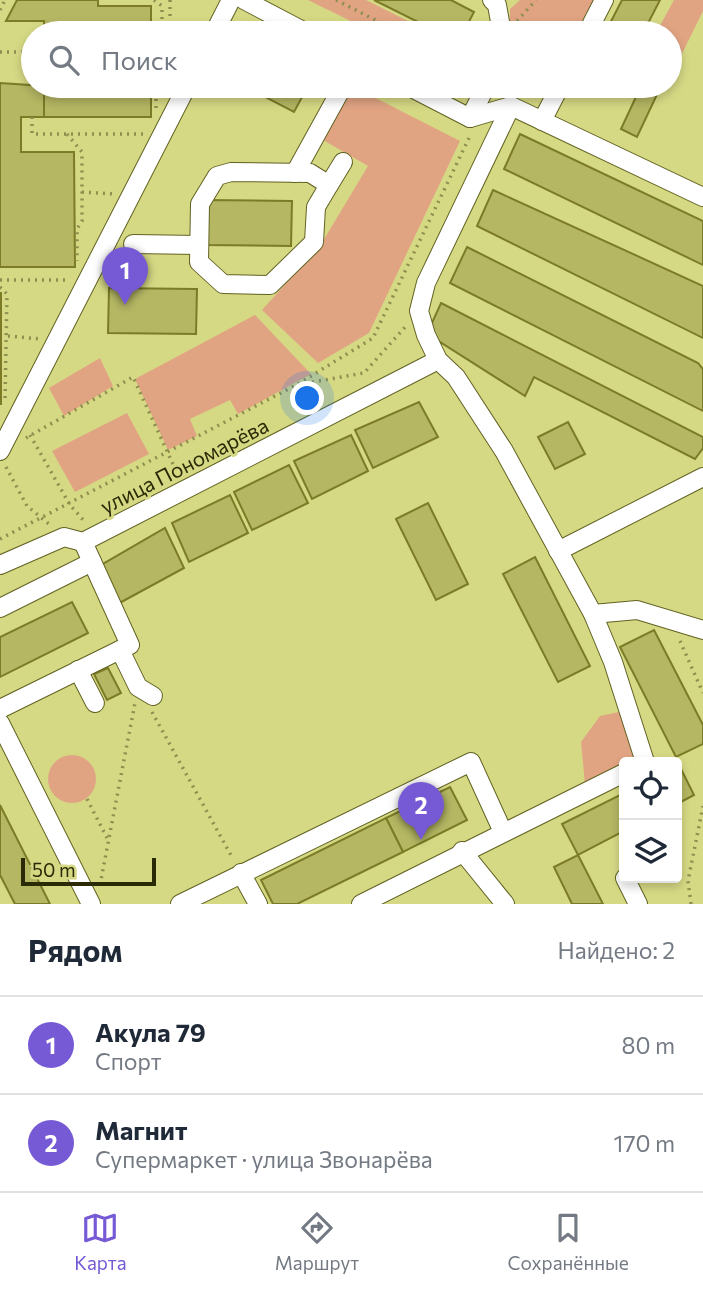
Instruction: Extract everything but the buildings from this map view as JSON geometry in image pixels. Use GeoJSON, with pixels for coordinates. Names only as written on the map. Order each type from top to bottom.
{"type":"FeatureCollection","features":[{"type":"Feature","properties":{"kind":"street"},"geometry":{"type":"LineString","coordinates":[[220,21],[231,0]]}},
{"type":"Feature","properties":{"kind":"street"},"geometry":{"type":"LineString","coordinates":[[244,0],[284,21]]}},
{"type":"Feature","properties":{"kind":"street"},"geometry":{"type":"LineString","coordinates":[[492,0],[504,21]]}},
{"type":"Feature","properties":{"kind":"street"},"geometry":{"type":"LineString","coordinates":[[593,21],[604,0]]}},
{"type":"Feature","properties":{"kind":"street"},"geometry":{"type":"LineString","coordinates":[[3,458],[12,411],[181,98]]}},
{"type":"Feature","properties":{"kind":"street"},"geometry":{"type":"LineString","coordinates":[[295,173],[336,98]]}},
{"type":"Feature","properties":{"kind":"street"},"geometry":{"type":"LineString","coordinates":[[431,98],[470,118],[511,106],[703,197]]}},
{"type":"Feature","properties":{"kind":"street"},"geometry":{"type":"LineString","coordinates":[[470,118],[480,98]]}},
{"type":"Feature","properties":{"kind":"street"},"geometry":{"type":"LineString","coordinates":[[541,121],[553,98]]}},
{"type":"Feature","properties":{"kind":"street"},"geometry":{"type":"LineString","coordinates":[[511,106],[426,283],[419,311],[438,360],[456,377],[504,451],[593,614],[613,662],[643,757]]}},
{"type":"Feature","properties":{"kind":"street"},"geometry":{"type":"LineString","coordinates":[[329,185],[310,173],[231,172],[217,176],[200,204],[199,261],[223,284],[270,285],[314,242],[316,207],[343,162]]}},
{"type":"Feature","properties":{"kind":"street"},"geometry":{"type":"LineString","coordinates":[[133,244],[199,245]]}},
{"type":"Feature","properties":{"kind":"street","name":"улица Пономарёва"},"geometry":{"type":"LineString","coordinates":[[90,538],[438,360]]}},
{"type":"Feature","properties":{"kind":"street"},"geometry":{"type":"LineString","coordinates":[[558,551],[703,477]]}},
{"type":"Feature","properties":{"kind":"street"},"geometry":{"type":"LineString","coordinates":[[0,565],[64,537],[90,538],[92,562],[130,645],[0,709]]}},
{"type":"Feature","properties":{"kind":"street"},"geometry":{"type":"LineString","coordinates":[[0,608],[92,562]]}},
{"type":"Feature","properties":{"kind":"street"},"geometry":{"type":"LineString","coordinates":[[593,614],[637,610],[703,630]]}},
{"type":"Feature","properties":{"kind":"street"},"geometry":{"type":"LineString","coordinates":[[120,650],[145,691]]}},
{"type":"Feature","properties":{"kind":"street"},"geometry":{"type":"LineString","coordinates":[[79,670],[95,703]]}},
{"type":"Feature","properties":{"kind":"street"},"geometry":{"type":"LineString","coordinates":[[0,723],[95,898]]}},
{"type":"Feature","properties":{"kind":"street"},"geometry":{"type":"LineString","coordinates":[[180,904],[471,762],[503,832]]}},
{"type":"Feature","properties":{"kind":"street"},"geometry":{"type":"LineString","coordinates":[[361,904],[462,851],[619,775]]}},
{"type":"Feature","properties":{"kind":"street"},"geometry":{"type":"LineString","coordinates":[[462,851],[505,904]]}},
{"type":"Feature","properties":{"kind":"street"},"geometry":{"type":"LineString","coordinates":[[241,873],[258,904]]}},
{"type":"Feature","properties":{"kind":"street"},"geometry":{"type":"LineString","coordinates":[[628,883],[638,904]]}},
{"type":"Feature","properties":{"kind":"path"},"geometry":{"type":"LineString","coordinates":[[0,10],[5,0]]}},
{"type":"Feature","properties":{"kind":"path"},"geometry":{"type":"LineString","coordinates":[[154,0],[162,6],[162,21]]}},
{"type":"Feature","properties":{"kind":"path"},"geometry":{"type":"LineString","coordinates":[[170,0],[170,21]]}},
{"type":"Feature","properties":{"kind":"path"},"geometry":{"type":"LineString","coordinates":[[336,0],[377,21]]}},
{"type":"Feature","properties":{"kind":"path"},"geometry":{"type":"LineString","coordinates":[[516,21],[536,0]]}},
{"type":"Feature","properties":{"kind":"path"},"geometry":{"type":"LineString","coordinates":[[0,52],[21,52]]}},
{"type":"Feature","properties":{"kind":"path"},"geometry":{"type":"LineString","coordinates":[[156,98],[156,117]]}},
{"type":"Feature","properties":{"kind":"path"},"geometry":{"type":"LineString","coordinates":[[32,117],[32,134],[147,134]]}},
{"type":"Feature","properties":{"kind":"path"},"geometry":{"type":"LineString","coordinates":[[67,134],[82,152],[82,221],[77,229],[78,266]]}},
{"type":"Feature","properties":{"kind":"path"},"geometry":{"type":"LineString","coordinates":[[0,539],[292,388],[373,338],[469,138]]}},
{"type":"Feature","properties":{"kind":"path"},"geometry":{"type":"LineString","coordinates":[[82,192],[106,192]]}},
{"type":"Feature","properties":{"kind":"path"},"geometry":{"type":"LineString","coordinates":[[0,280],[71,280]]}},
{"type":"Feature","properties":{"kind":"path"},"geometry":{"type":"LineString","coordinates":[[0,287],[6,294],[12,411],[30,436],[90,538]]}},
{"type":"Feature","properties":{"kind":"path"},"geometry":{"type":"LineString","coordinates":[[292,388],[364,373],[419,311]]}},
{"type":"Feature","properties":{"kind":"path"},"geometry":{"type":"LineString","coordinates":[[8,336],[40,339]]}},
{"type":"Feature","properties":{"kind":"path"},"geometry":{"type":"LineString","coordinates":[[20,441],[132,377],[185,489]]}},
{"type":"Feature","properties":{"kind":"path"},"geometry":{"type":"LineString","coordinates":[[3,458],[27,506],[64,537]]}},
{"type":"Feature","properties":{"kind":"path"},"geometry":{"type":"LineString","coordinates":[[678,635],[703,693]]}},
{"type":"Feature","properties":{"kind":"path"},"geometry":{"type":"LineString","coordinates":[[95,898],[145,691]]}},
{"type":"Feature","properties":{"kind":"path"},"geometry":{"type":"LineString","coordinates":[[145,691],[241,873]]}},
{"type":"Feature","properties":{"kind":"path"},"geometry":{"type":"LineString","coordinates":[[87,799],[108,840]]}},
{"type":"Feature","properties":{"kind":"path"},"geometry":{"type":"LineString","coordinates":[[691,904],[688,881],[703,806]]}},
{"type":"Feature","properties":{"kind":"shaded area"},"geometry":{"type":"Polygon","coordinates":[[[308,0],[366,0],[408,21],[351,21],[308,0]]]}},
{"type":"Feature","properties":{"kind":"shaded area"},"geometry":{"type":"Polygon","coordinates":[[[520,0],[597,0],[586,21],[510,21],[510,9],[520,0]]]}},
{"type":"Feature","properties":{"kind":"shaded area"},"geometry":{"type":"Polygon","coordinates":[[[674,0],[703,0],[703,11],[682,54],[682,21],[663,21],[674,0]]]}},
{"type":"Feature","properties":{"kind":"shaded area"},"geometry":{"type":"Polygon","coordinates":[[[346,98],[376,98],[460,141],[369,333],[318,363],[262,310],[320,246],[368,166],[323,140],[346,98]]]}},
{"type":"Feature","properties":{"kind":"shaded area"},"geometry":{"type":"Polygon","coordinates":[[[255,315],[311,374],[238,414],[230,400],[190,419],[197,436],[168,450],[135,379],[255,315]]]}},
{"type":"Feature","properties":{"kind":"shaded area"},"geometry":{"type":"Polygon","coordinates":[[[100,358],[113,386],[64,416],[49,388],[100,358]]]}},
{"type":"Feature","properties":{"kind":"shaded area"},"geometry":{"type":"Polygon","coordinates":[[[127,413],[149,454],[75,492],[52,451],[127,413]]]}},
{"type":"Feature","properties":{"kind":"shaded area"},"geometry":{"type":"Polygon","coordinates":[[[623,711],[637,757],[619,757],[619,767],[585,784],[581,742],[600,716],[623,711]]]}},
{"type":"Feature","properties":{"kind":"shaded area"},"geometry":{"type":"Polygon","coordinates":[[[72,755],[89,762],[96,779],[89,796],[72,803],[55,796],[48,779],[55,762],[72,755]]]}},
{"type":"Feature","properties":{"kind":"place","name":"Акула 79"},"geometry":{"type":"Point","coordinates":[125,305]}},
{"type":"Feature","properties":{"kind":"place","name":"Магнит"},"geometry":{"type":"Point","coordinates":[421,840]}}]}
